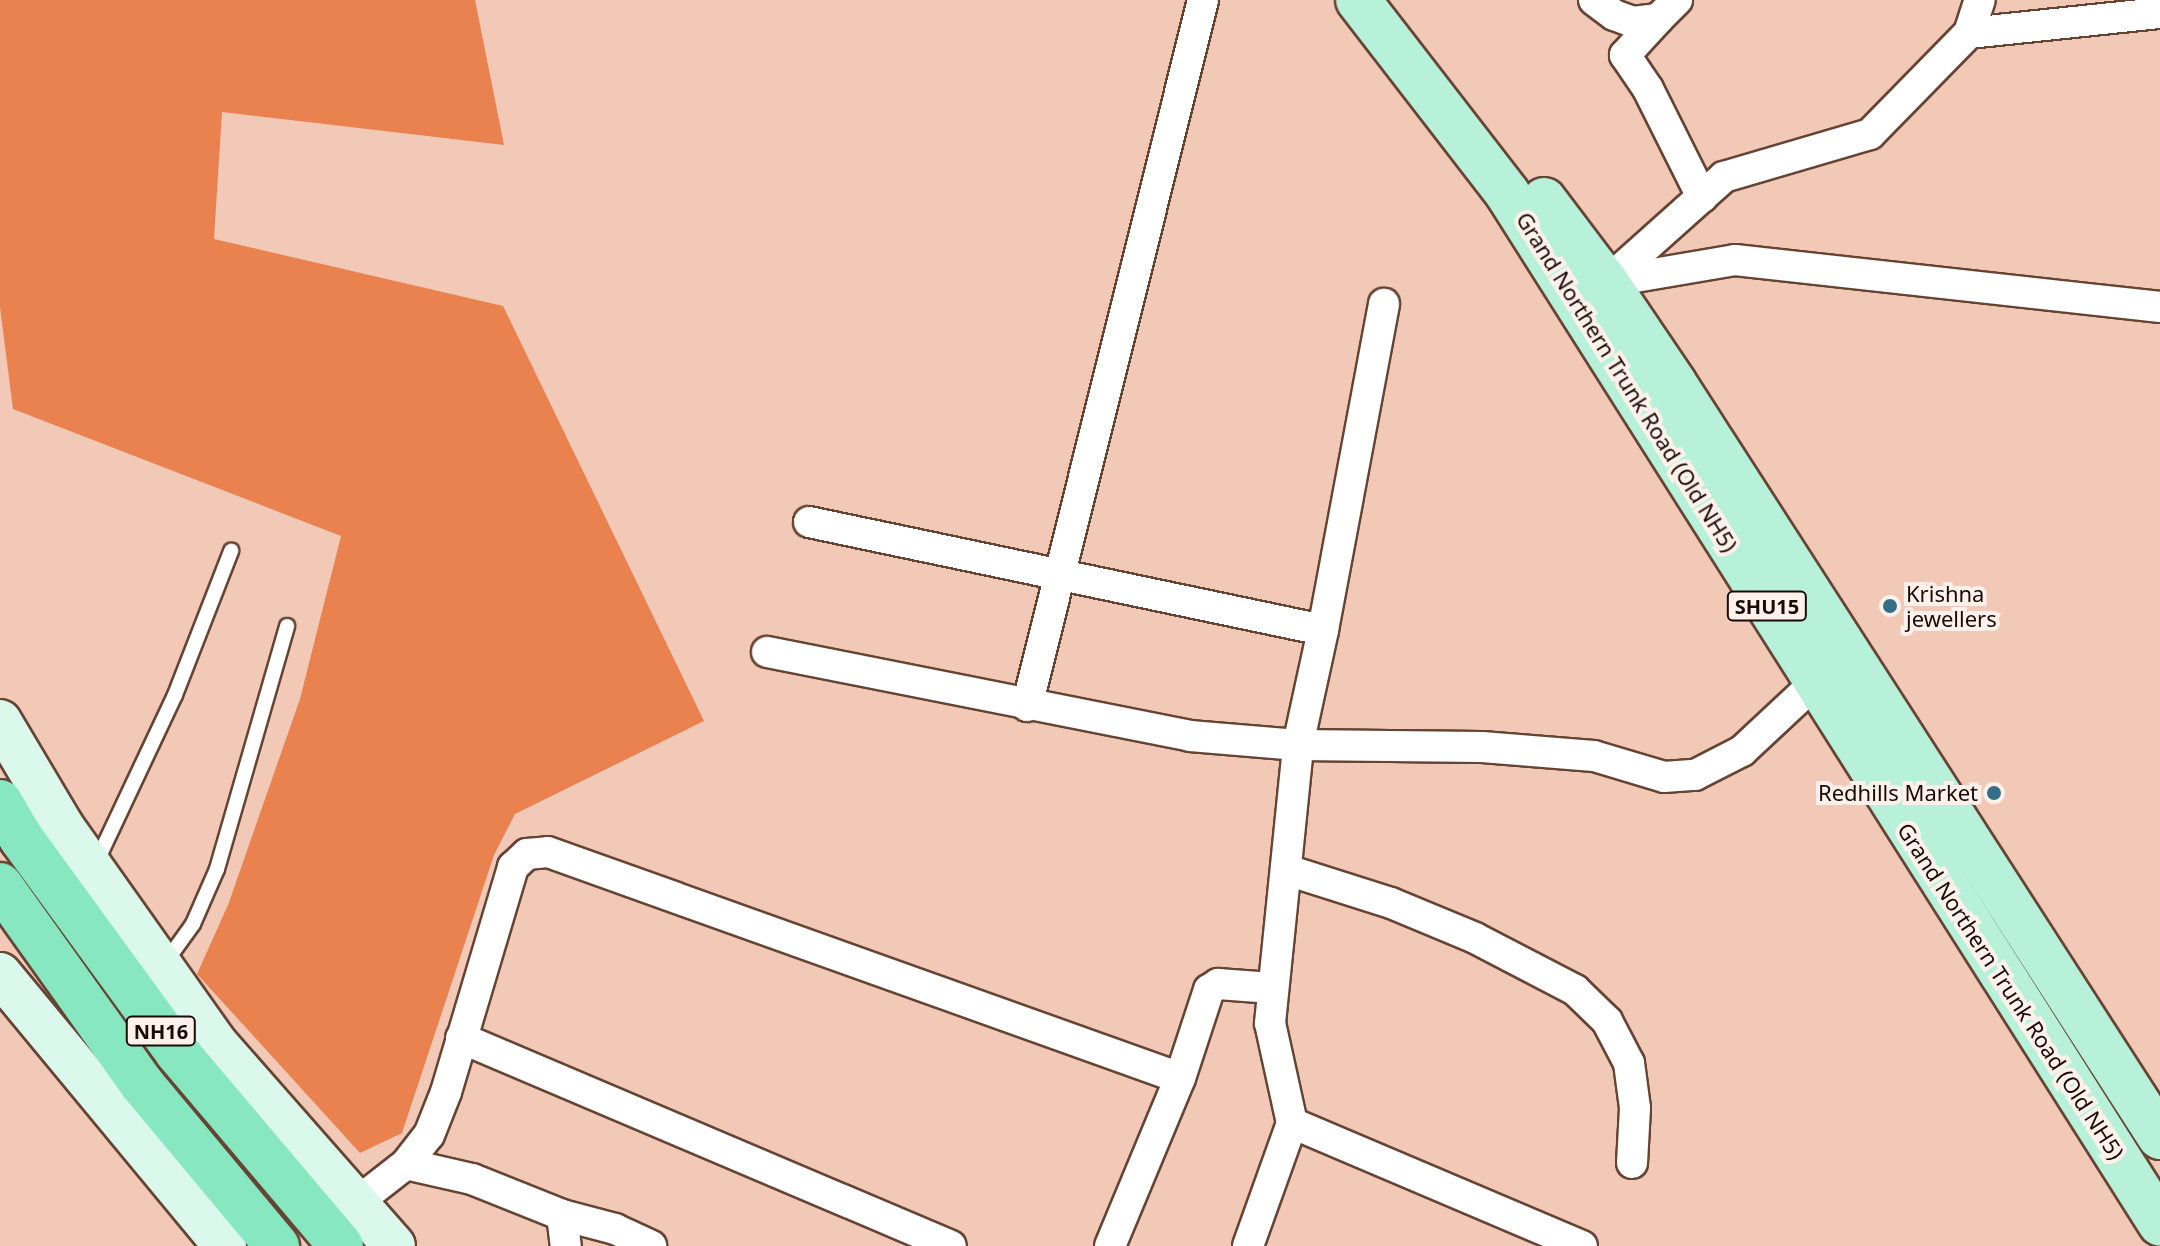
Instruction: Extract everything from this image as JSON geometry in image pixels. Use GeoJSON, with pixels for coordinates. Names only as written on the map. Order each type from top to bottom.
{"type":"FeatureCollection","features":[{"type":"Feature","properties":{"kind":"highway","name":"NH16"},"geometry":{"type":"LineString","coordinates":[[0,802],[21,838],[177,1052],[341,1246]]}},
{"type":"Feature","properties":{"kind":"highway","name":"NH16"},"geometry":{"type":"LineString","coordinates":[[0,885],[142,1084],[277,1246]]}},
{"type":"Feature","properties":{"kind":"main road","name":"Grand Northern Trunk Road (Old NH5)"},"geometry":{"type":"LineString","coordinates":[[1358,0],[1507,193],[1593,293],[1815,683],[2160,1223]]}},
{"type":"Feature","properties":{"kind":"main road","name":"Grand Northern Trunk Road (Old NH5)"},"geometry":{"type":"LineString","coordinates":[[1392,0],[2148,1094],[2160,1137]]}},
{"type":"Feature","properties":{"kind":"street"},"geometry":{"type":"LineString","coordinates":[[1027,706],[1203,0]]}},
{"type":"Feature","properties":{"kind":"street"},"geometry":{"type":"LineString","coordinates":[[1594,0],[1614,15],[1633,22],[1667,10]]}},
{"type":"Feature","properties":{"kind":"street"},"geometry":{"type":"LineString","coordinates":[[1593,293],[1724,177],[1870,134],[1969,33],[1980,0]]}},
{"type":"Feature","properties":{"kind":"street"},"geometry":{"type":"LineString","coordinates":[[1667,10],[1625,55],[1648,89],[1702,197]]}},
{"type":"Feature","properties":{"kind":"street"},"geometry":{"type":"LineString","coordinates":[[1969,33],[2160,13]]}},
{"type":"Feature","properties":{"kind":"street"},"geometry":{"type":"LineString","coordinates":[[1593,293],[1735,260],[2160,307]]}},
{"type":"Feature","properties":{"kind":"street"},"geometry":{"type":"LineString","coordinates":[[1248,1246],[1292,1123],[1270,1023],[1298,745],[1323,630],[1384,304]]}},
{"type":"Feature","properties":{"kind":"street"},"geometry":{"type":"LineString","coordinates":[[809,522],[1323,630]]}},
{"type":"Feature","properties":{"kind":"street"},"geometry":{"type":"LineString","coordinates":[[767,652],[1190,736],[1298,745],[1496,748],[1594,756],[1664,777],[1695,775],[1742,751],[1815,683]]}},
{"type":"Feature","properties":{"kind":"street"},"geometry":{"type":"LineString","coordinates":[[0,721],[63,827],[215,1042],[394,1246]]}},
{"type":"Feature","properties":{"kind":"street"},"geometry":{"type":"LineString","coordinates":[[356,1203],[406,1164],[429,1135],[446,1092],[513,867],[527,854],[548,852],[1180,1078]]}},
{"type":"Feature","properties":{"kind":"street"},"geometry":{"type":"LineString","coordinates":[[1287,870],[1391,903],[1475,938],[1575,990],[1607,1021],[1629,1063],[1635,1108],[1632,1163]]}},
{"type":"Feature","properties":{"kind":"street"},"geometry":{"type":"LineString","coordinates":[[0,974],[225,1246]]}},
{"type":"Feature","properties":{"kind":"street"},"geometry":{"type":"LineString","coordinates":[[1110,1246],[1180,1078],[1209,990],[1218,984],[1272,988]]}},
{"type":"Feature","properties":{"kind":"street"},"geometry":{"type":"LineString","coordinates":[[461,1038],[951,1246]]}},
{"type":"Feature","properties":{"kind":"street"},"geometry":{"type":"LineString","coordinates":[[2091,1117],[2148,1094]]}},
{"type":"Feature","properties":{"kind":"street"},"geometry":{"type":"LineString","coordinates":[[1292,1123],[1582,1246]]}},
{"type":"Feature","properties":{"kind":"street"},"geometry":{"type":"LineString","coordinates":[[406,1164],[472,1179],[562,1215],[615,1229],[651,1246]]}},
{"type":"Feature","properties":{"kind":"street"},"geometry":{"type":"LineString","coordinates":[[562,1215],[566,1246]]}},
{"type":"Feature","properties":{"kind":"lane"},"geometry":{"type":"LineString","coordinates":[[93,869],[175,695],[231,551]]}},
{"type":"Feature","properties":{"kind":"lane"},"geometry":{"type":"LineString","coordinates":[[162,966],[193,924],[217,869],[287,626]]}},
{"type":"Feature","properties":{"kind":"shaded area"},"geometry":{"type":"Polygon","coordinates":[[[0,0],[475,0],[504,145],[222,112],[214,239],[503,306],[704,721],[515,814],[494,855],[402,1133],[360,1153],[197,974],[228,905],[300,699],[341,536],[13,409],[0,307],[0,0]]]}},
{"type":"Feature","properties":{"kind":"place","name":"Krishna jewellers"},"geometry":{"type":"Point","coordinates":[1890,606]}},
{"type":"Feature","properties":{"kind":"place","name":"Redhills Market"},"geometry":{"type":"Point","coordinates":[1994,793]}}]}
